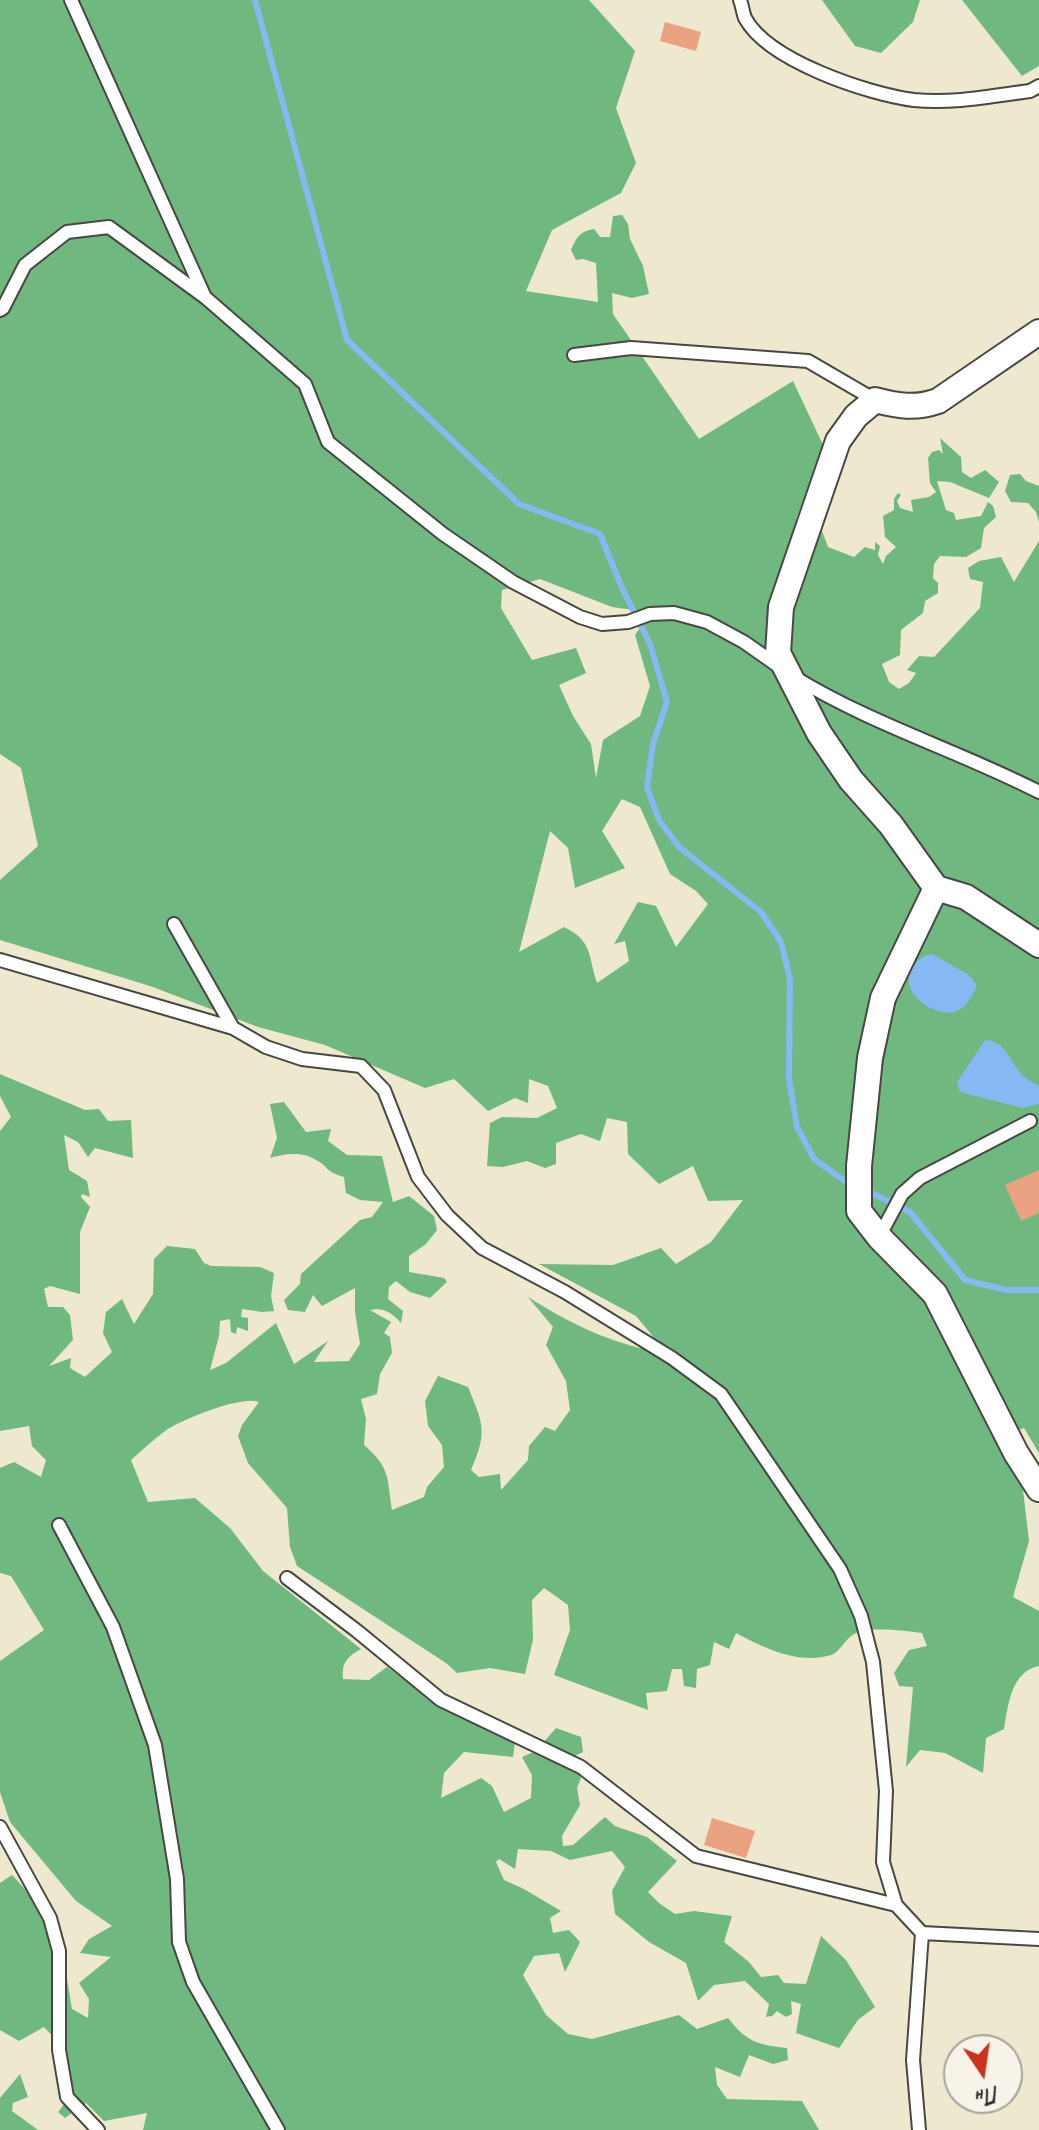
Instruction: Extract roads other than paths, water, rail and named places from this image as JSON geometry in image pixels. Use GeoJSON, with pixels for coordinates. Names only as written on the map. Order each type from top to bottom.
{"type":"FeatureCollection","features":[{"type":"Feature","properties":{"kind":"street"},"geometry":{"type":"LineString","coordinates":[[1039,332],[938,401],[921,407],[901,407],[875,400],[856,416],[838,441],[781,607],[778,653],[819,733],[851,780],[891,825],[936,888],[966,897],[1039,945]]}},
{"type":"Feature","properties":{"kind":"street"},"geometry":{"type":"LineString","coordinates":[[936,888],[883,998],[870,1058],[859,1166],[859,1211],[879,1237],[935,1294],[1016,1453],[1039,1489]]}},
{"type":"Feature","properties":{"kind":"lane"},"geometry":{"type":"LineString","coordinates":[[71,0],[206,298]]}},
{"type":"Feature","properties":{"kind":"lane"},"geometry":{"type":"LineString","coordinates":[[740,0],[745,18],[764,39],[807,67],[859,87],[913,100],[962,101],[1030,91],[1039,86]]}},
{"type":"Feature","properties":{"kind":"lane"},"geometry":{"type":"LineString","coordinates":[[0,310],[25,265],[67,232],[109,227],[206,298],[305,384],[328,442],[443,534],[513,582],[580,617],[602,624],[628,622],[650,614],[674,613],[707,622],[744,642],[835,702],[994,769],[1039,792]]}},
{"type":"Feature","properties":{"kind":"lane"},"geometry":{"type":"LineString","coordinates":[[574,355],[631,348],[808,361],[875,400]]}},
{"type":"Feature","properties":{"kind":"lane"},"geometry":{"type":"LineString","coordinates":[[174,924],[233,1028]]}},
{"type":"Feature","properties":{"kind":"lane"},"geometry":{"type":"LineString","coordinates":[[0,960],[233,1028],[266,1047],[302,1059],[361,1066],[384,1090],[418,1177],[447,1215],[482,1248],[565,1292],[672,1358],[721,1394],[840,1569],[861,1616],[873,1662],[886,1791],[883,1862],[896,1905],[922,1933],[1039,1939]]}},
{"type":"Feature","properties":{"kind":"lane"},"geometry":{"type":"LineString","coordinates":[[879,1237],[902,1194],[920,1178],[1030,1121]]}},
{"type":"Feature","properties":{"kind":"lane"},"geometry":{"type":"LineString","coordinates":[[59,1525],[113,1627],[155,1745],[177,1879],[179,1942],[193,1982],[278,2130]]}},
{"type":"Feature","properties":{"kind":"lane"},"geometry":{"type":"LineString","coordinates":[[287,1578],[441,1700],[581,1767],[696,1856],[896,1905]]}},
{"type":"Feature","properties":{"kind":"lane"},"geometry":{"type":"LineString","coordinates":[[0,1827],[50,1918],[59,1951],[59,2050],[67,2097],[98,2130]]}},
{"type":"Feature","properties":{"kind":"lane"},"geometry":{"type":"LineString","coordinates":[[919,2130],[913,2060],[922,1933]]}},
{"type":"Feature","properties":{"kind":"water"},"geometry":{"type":"Polygon","coordinates":[[[932,954],[969,975],[977,986],[966,1004],[957,1011],[950,1013],[932,1009],[916,997],[911,988],[909,979],[912,969],[922,957],[932,954]]]}},
{"type":"Feature","properties":{"kind":"water"},"geometry":{"type":"Polygon","coordinates":[[[985,1040],[1001,1046],[1020,1073],[1039,1086],[1039,1104],[1023,1108],[960,1092],[957,1082],[985,1040]]]}},
{"type":"Feature","properties":{"kind":"waterway"},"geometry":{"type":"LineString","coordinates":[[255,0],[347,340],[519,504],[600,534],[650,644],[667,702],[653,744],[647,787],[659,820],[679,847],[761,912],[781,942],[790,979],[789,1079],[797,1127],[814,1159],[845,1181]]}},
{"type":"Feature","properties":{"kind":"waterway"},"geometry":{"type":"LineString","coordinates":[[870,1192],[910,1212],[965,1280],[1006,1290],[1039,1290]]}}]}
